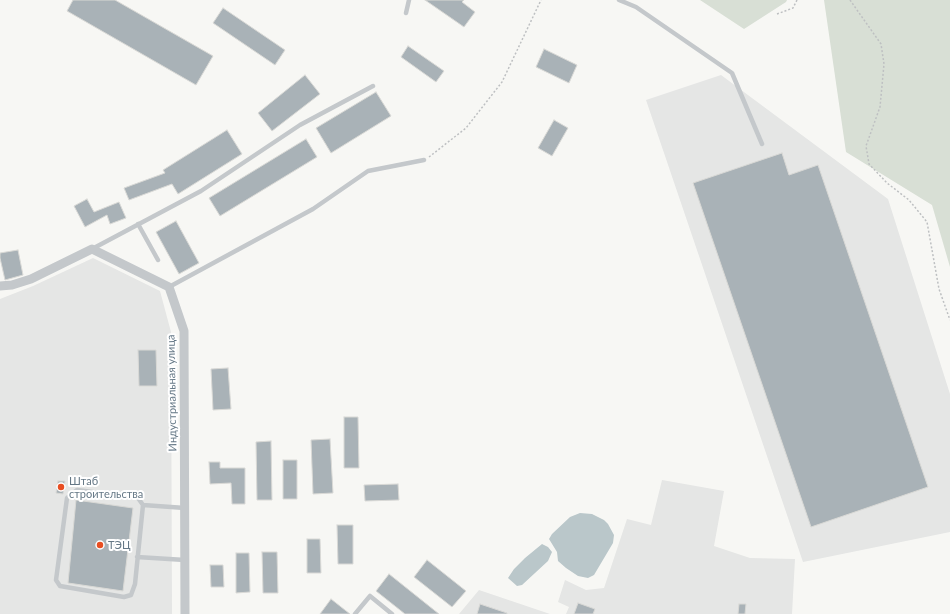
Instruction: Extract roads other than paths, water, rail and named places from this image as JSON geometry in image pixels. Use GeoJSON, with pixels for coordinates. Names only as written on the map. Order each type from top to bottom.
{"type":"FeatureCollection","features":[{"type":"Feature","properties":{"kind":"street"},"geometry":{"type":"LineString","coordinates":[[0,286],[12,285],[31,279],[92,249],[169,287]]}},
{"type":"Feature","properties":{"kind":"street","name":"Индустриальная улица"},"geometry":{"type":"LineString","coordinates":[[169,287],[184,331],[185,614]]}},
{"type":"Feature","properties":{"kind":"lane"},"geometry":{"type":"LineString","coordinates":[[406,13],[409,0]]}},
{"type":"Feature","properties":{"kind":"lane"},"geometry":{"type":"LineString","coordinates":[[619,0],[636,7],[732,73],[762,144]]}},
{"type":"Feature","properties":{"kind":"lane"},"geometry":{"type":"LineString","coordinates":[[92,249],[201,191],[300,125],[373,86]]}},
{"type":"Feature","properties":{"kind":"lane"},"geometry":{"type":"LineString","coordinates":[[169,287],[313,208],[368,170],[424,160]]}},
{"type":"Feature","properties":{"kind":"lane"},"geometry":{"type":"LineString","coordinates":[[138,224],[158,260]]}},
{"type":"Feature","properties":{"kind":"lane"},"geometry":{"type":"LineString","coordinates":[[77,490],[138,498],[143,505],[135,584],[130,594],[124,597],[60,586],[56,580],[67,498],[77,490]]}},
{"type":"Feature","properties":{"kind":"lane"},"geometry":{"type":"LineString","coordinates":[[143,505],[185,508]]}},
{"type":"Feature","properties":{"kind":"lane"},"geometry":{"type":"LineString","coordinates":[[137,557],[185,560]]}},
{"type":"Feature","properties":{"kind":"lane"},"geometry":{"type":"LineString","coordinates":[[355,614],[370,596],[392,614]]}},
{"type":"Feature","properties":{"kind":"place","name":"Штаб строительства"},"geometry":{"type":"Point","coordinates":[61,487]}},
{"type":"Feature","properties":{"kind":"place","name":"ТЭЦ"},"geometry":{"type":"Point","coordinates":[100,545]}}]}
